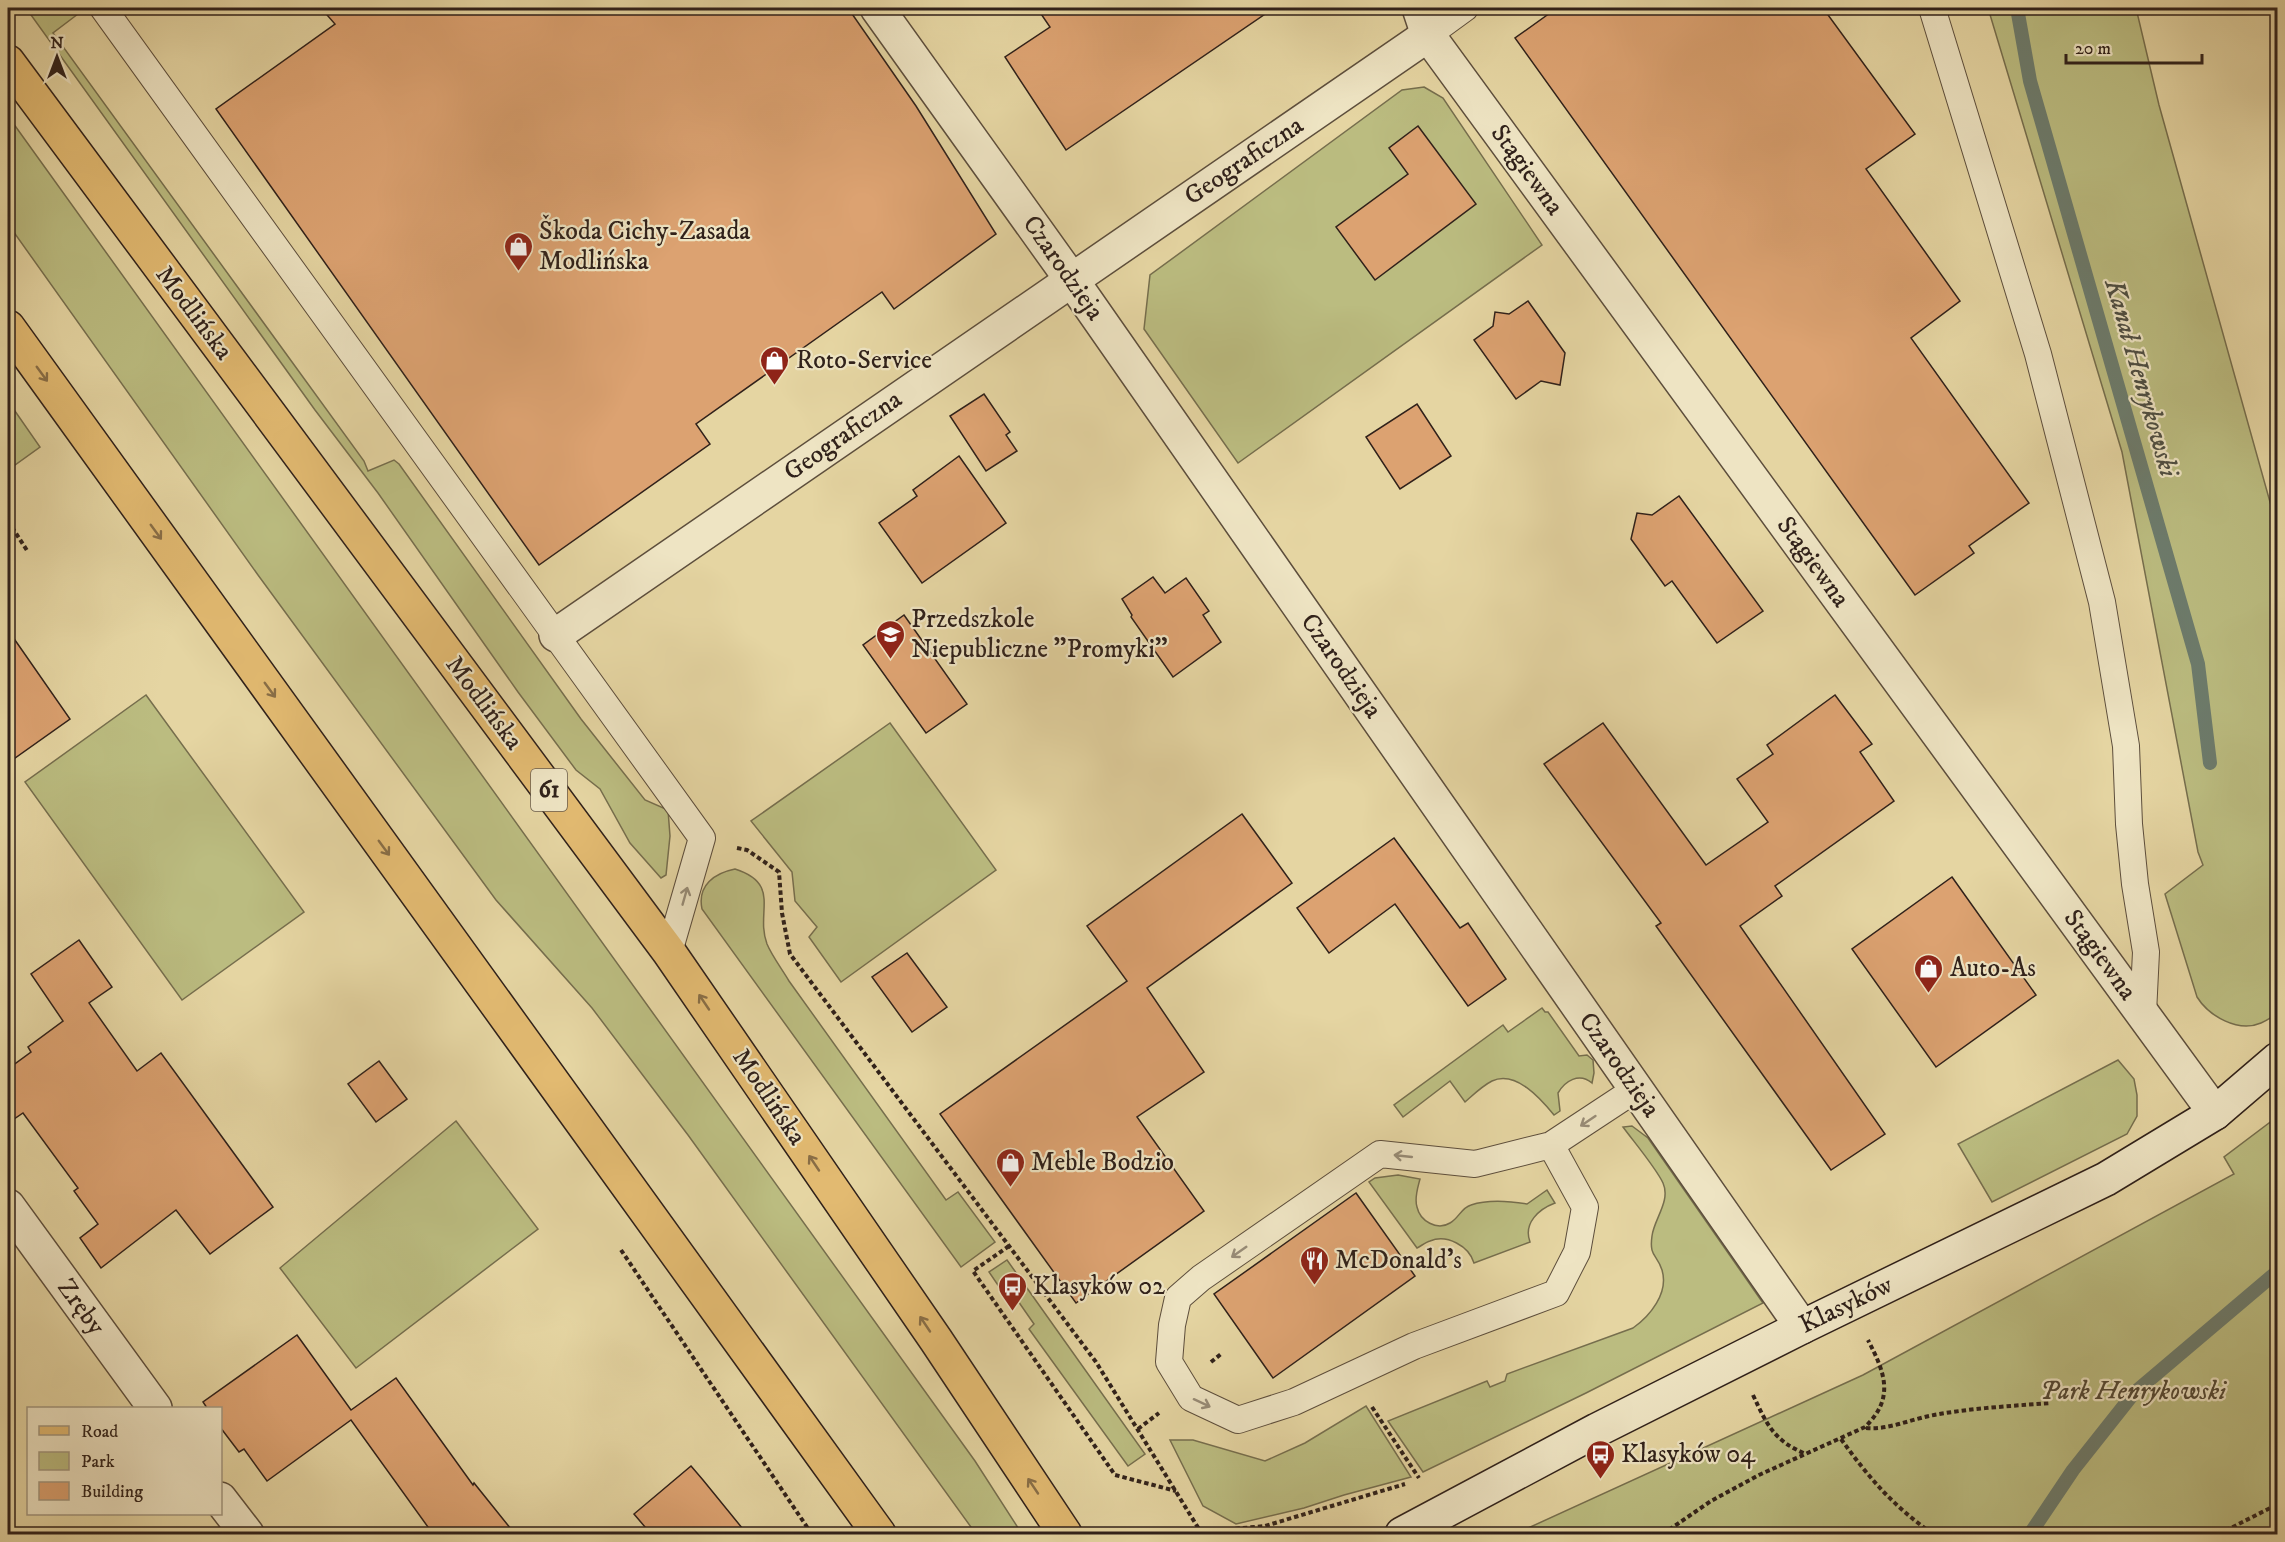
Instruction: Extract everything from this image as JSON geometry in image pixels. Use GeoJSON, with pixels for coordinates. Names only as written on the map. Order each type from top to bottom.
{"type":"FeatureCollection","features":[{"type":"Feature","properties":{"kind":"main road","name":"Modlińska"},"geometry":{"type":"LineString","coordinates":[[8,62],[669,952],[930,1331],[1065,1534]]}},
{"type":"Feature","properties":{"kind":"main road"},"geometry":{"type":"LineString","coordinates":[[8,327],[879,1534]]}},
{"type":"Feature","properties":{"kind":"street","name":"Czarodzieja"},"geometry":{"type":"LineString","coordinates":[[878,8],[1071,279],[1802,1327]]}},
{"type":"Feature","properties":{"kind":"street","name":"Geograficzna"},"geometry":{"type":"LineString","coordinates":[[556,635],[1071,279],[1424,21]]}},
{"type":"Feature","properties":{"kind":"street","name":"Stągiewna"},"geometry":{"type":"LineString","coordinates":[[1424,21],[2215,1113]]}},
{"type":"Feature","properties":{"kind":"street","name":"Klasyków"},"geometry":{"type":"LineString","coordinates":[[1402,1534],[1597,1430],[2106,1179],[2215,1113],[2277,1059]]}},
{"type":"Feature","properties":{"kind":"street","name":"Zręby"},"geometry":{"type":"LineString","coordinates":[[8,1206],[154,1407]]}},
{"type":"Feature","properties":{"kind":"street"},"geometry":{"type":"LineString","coordinates":[[222,1502],[246,1534]]}},
{"type":"Feature","properties":{"kind":"lane"},"geometry":{"type":"LineString","coordinates":[[103,8],[702,838],[669,952]]}},
{"type":"Feature","properties":{"kind":"lane"},"geometry":{"type":"LineString","coordinates":[[1424,21],[1465,8]]}},
{"type":"Feature","properties":{"kind":"lane"},"geometry":{"type":"LineString","coordinates":[[1932,8],[2038,354],[2102,602],[2126,746],[2131,844],[2146,952],[2143,1013]]}},
{"type":"Feature","properties":{"kind":"lane"},"geometry":{"type":"LineString","coordinates":[[1551,1145],[1585,1207],[1577,1252],[1556,1293],[1414,1346],[1294,1402],[1238,1420],[1191,1398],[1169,1362],[1172,1325],[1179,1298],[1201,1278],[1380,1154],[1475,1164],[1551,1145],[1636,1089]]}},
{"type":"Feature","properties":{"kind":"path"},"geometry":{"type":"LineString","coordinates":[[8,523],[28,552]]}},
{"type":"Feature","properties":{"kind":"path"},"geometry":{"type":"LineString","coordinates":[[702,838],[747,850],[779,872],[782,913],[790,954],[1096,1362],[1202,1534]]}},
{"type":"Feature","properties":{"kind":"path"},"geometry":{"type":"LineString","coordinates":[[1009,1246],[973,1271],[1115,1475],[1177,1491]]}},
{"type":"Feature","properties":{"kind":"path"},"geometry":{"type":"LineString","coordinates":[[1663,1534],[1711,1501],[1759,1475],[1865,1427],[1877,1416],[1885,1387],[1880,1365],[1863,1331]]}},
{"type":"Feature","properties":{"kind":"path"},"geometry":{"type":"LineString","coordinates":[[1348,1378],[1369,1403],[1420,1479]]}},
{"type":"Feature","properties":{"kind":"path"},"geometry":{"type":"LineString","coordinates":[[1749,1387],[1765,1420],[1778,1439],[1793,1449],[1807,1454]]}},
{"type":"Feature","properties":{"kind":"path"},"geometry":{"type":"LineString","coordinates":[[1865,1427],[1881,1429],[1907,1421],[1968,1410],[2050,1403]]}},
{"type":"Feature","properties":{"kind":"path"},"geometry":{"type":"LineString","coordinates":[[1840,1439],[1870,1480],[1902,1511],[1933,1534]]}},
{"type":"Feature","properties":{"kind":"path"},"geometry":{"type":"LineString","coordinates":[[2219,1534],[2277,1504]]}},
{"type":"Feature","properties":{"kind":"green space"},"geometry":{"type":"Polygon","coordinates":[[[26,8],[73,8],[78,14],[53,33],[364,461],[368,471],[394,460],[399,464],[581,719],[645,800],[668,810],[670,836],[666,875],[661,878],[630,843],[600,789],[576,770],[518,692],[378,493],[315,410],[26,8]]]}},
{"type":"Feature","properties":{"kind":"green space"},"geometry":{"type":"Polygon","coordinates":[[[1988,8],[2136,8],[2159,105],[2277,527],[2278,1013],[2252,1026],[2225,1021],[2202,1004],[2197,997],[2165,894],[2203,865],[2198,852],[2122,452],[1988,8]]]}},
{"type":"Feature","properties":{"kind":"green space"},"geometry":{"type":"Polygon","coordinates":[[[1424,87],[1443,98],[1542,245],[1238,463],[1144,329],[1150,275],[1402,90],[1424,87]]]}},
{"type":"Feature","properties":{"kind":"green space"},"geometry":{"type":"Polygon","coordinates":[[[8,116],[975,1461],[1022,1534],[976,1534],[688,1135],[592,1008],[496,900],[258,575],[8,224],[8,116]]]}},
{"type":"Feature","properties":{"kind":"green space"},"geometry":{"type":"Polygon","coordinates":[[[8,401],[40,447],[8,470],[8,401]]]}},
{"type":"Feature","properties":{"kind":"green space"},"geometry":{"type":"Polygon","coordinates":[[[146,695],[304,912],[182,1000],[25,782],[146,695]]]}},
{"type":"Feature","properties":{"kind":"green space"},"geometry":{"type":"Polygon","coordinates":[[[890,723],[996,870],[841,982],[809,937],[817,927],[795,901],[792,872],[751,821],[890,723]]]}},
{"type":"Feature","properties":{"kind":"green space"},"geometry":{"type":"Polygon","coordinates":[[[735,869],[749,875],[763,891],[764,932],[767,944],[789,981],[946,1200],[958,1192],[995,1242],[961,1267],[702,909],[702,893],[709,882],[714,877],[735,869]]]}},
{"type":"Feature","properties":{"kind":"green space"},"geometry":{"type":"Polygon","coordinates":[[[1542,1008],[1548,1012],[1579,1056],[1587,1055],[1593,1060],[1592,1083],[1577,1078],[1564,1085],[1558,1093],[1560,1111],[1554,1115],[1535,1094],[1510,1079],[1488,1083],[1465,1102],[1450,1081],[1403,1117],[1394,1105],[1503,1025],[1508,1032],[1542,1008]]]}},
{"type":"Feature","properties":{"kind":"green space"},"geometry":{"type":"Polygon","coordinates":[[[2118,1060],[2134,1079],[2137,1095],[2137,1116],[2127,1134],[1992,1202],[1958,1144],[2118,1060]]]}},
{"type":"Feature","properties":{"kind":"green space","name":"Park Henrykowski"},"geometry":{"type":"Polygon","coordinates":[[[2277,1117],[2277,1534],[1515,1534],[1863,1375],[2234,1174],[2224,1157],[2277,1117]]]}},
{"type":"Feature","properties":{"kind":"green space"},"geometry":{"type":"Polygon","coordinates":[[[456,1121],[538,1229],[356,1368],[280,1268],[456,1121]]]}},
{"type":"Feature","properties":{"kind":"green space"},"geometry":{"type":"Polygon","coordinates":[[[1632,1126],[1648,1138],[1763,1303],[1586,1393],[1423,1472],[1388,1421],[1487,1381],[1490,1387],[1505,1381],[1507,1374],[1633,1328],[1657,1303],[1663,1287],[1663,1279],[1662,1270],[1651,1243],[1653,1230],[1664,1203],[1665,1190],[1655,1170],[1623,1127],[1632,1126]]]}},
{"type":"Feature","properties":{"kind":"green space"},"geometry":{"type":"Polygon","coordinates":[[[1398,1175],[1420,1179],[1416,1196],[1419,1212],[1425,1220],[1440,1226],[1450,1223],[1465,1208],[1485,1202],[1527,1204],[1547,1190],[1555,1203],[1543,1209],[1534,1218],[1528,1235],[1530,1242],[1474,1263],[1467,1251],[1450,1240],[1437,1239],[1417,1248],[1369,1182],[1375,1178],[1398,1175]]]}},
{"type":"Feature","properties":{"kind":"green space"},"geometry":{"type":"Polygon","coordinates":[[[1007,1260],[1145,1454],[1128,1466],[1029,1329],[1034,1324],[1009,1288],[1002,1291],[989,1272],[1007,1260]]]}},
{"type":"Feature","properties":{"kind":"green space"},"geometry":{"type":"Polygon","coordinates":[[[1366,1406],[1411,1477],[1304,1508],[1236,1524],[1203,1506],[1170,1440],[1193,1440],[1265,1461],[1305,1443],[1366,1406]]]}},
{"type":"Feature","properties":{"kind":"building","name":"Škoda Cichy-Zasada Modlińska"},"geometry":{"type":"Polygon","coordinates":[[[321,8],[848,8],[916,106],[996,234],[894,309],[882,292],[696,424],[710,444],[539,565],[216,109],[335,24],[321,8]]]}},
{"type":"Feature","properties":{"kind":"building"},"geometry":{"type":"Polygon","coordinates":[[[1037,8],[1274,8],[1066,150],[1005,57],[1050,27],[1037,8]]]}},
{"type":"Feature","properties":{"kind":"building"},"geometry":{"type":"Polygon","coordinates":[[[1557,8],[1823,8],[1915,134],[1866,169],[1960,301],[1911,338],[2029,503],[1969,546],[1974,553],[1915,595],[1515,38],[1557,8]]]}},
{"type":"Feature","properties":{"kind":"building"},"geometry":{"type":"Polygon","coordinates":[[[1418,126],[1476,204],[1375,280],[1336,227],[1408,174],[1389,148],[1418,126]]]}},
{"type":"Feature","properties":{"kind":"building"},"geometry":{"type":"Polygon","coordinates":[[[1528,301],[1565,353],[1560,385],[1541,381],[1516,399],[1474,340],[1493,326],[1495,312],[1509,314],[1528,301]]]}},
{"type":"Feature","properties":{"kind":"building"},"geometry":{"type":"Polygon","coordinates":[[[984,394],[1010,432],[1006,435],[1017,451],[986,471],[950,416],[984,394]]]}},
{"type":"Feature","properties":{"kind":"building"},"geometry":{"type":"Polygon","coordinates":[[[1417,404],[1451,456],[1400,489],[1366,437],[1417,404]]]}},
{"type":"Feature","properties":{"kind":"building"},"geometry":{"type":"Polygon","coordinates":[[[959,456],[1006,523],[922,583],[879,523],[917,496],[913,490],[959,456]]]}},
{"type":"Feature","properties":{"kind":"building"},"geometry":{"type":"Polygon","coordinates":[[[1679,496],[1763,611],[1717,643],[1672,581],[1665,586],[1631,539],[1637,513],[1652,515],[1679,496]]]}},
{"type":"Feature","properties":{"kind":"building"},"geometry":{"type":"Polygon","coordinates":[[[1153,577],[1165,593],[1186,578],[1209,611],[1203,615],[1221,642],[1173,677],[1131,617],[1122,599],[1153,577]]]}},
{"type":"Feature","properties":{"kind":"building"},"geometry":{"type":"Polygon","coordinates":[[[904,615],[967,704],[926,733],[863,645],[904,615]]]}},
{"type":"Feature","properties":{"kind":"building"},"geometry":{"type":"Polygon","coordinates":[[[8,630],[70,719],[8,763],[8,630]]]}},
{"type":"Feature","properties":{"kind":"building"},"geometry":{"type":"Polygon","coordinates":[[[1835,695],[1872,744],[1860,752],[1894,801],[1775,886],[1782,896],[1740,926],[1885,1134],[1831,1170],[1656,926],[1661,923],[1544,764],[1603,723],[1706,865],[1768,822],[1737,779],[1773,754],[1767,745],[1835,695]]]}},
{"type":"Feature","properties":{"kind":"building"},"geometry":{"type":"Polygon","coordinates":[[[1242,814],[1292,883],[1147,988],[1204,1072],[1137,1117],[1204,1211],[1076,1303],[940,1114],[1127,981],[1087,926],[1242,814]]]}},
{"type":"Feature","properties":{"kind":"building"},"geometry":{"type":"Polygon","coordinates":[[[1394,838],[1460,928],[1468,923],[1506,979],[1468,1006],[1395,904],[1329,953],[1297,908],[1394,838]]]}},
{"type":"Feature","properties":{"kind":"building"},"geometry":{"type":"Polygon","coordinates":[[[1952,877],[2036,995],[1936,1067],[1852,949],[1952,877]]]}},
{"type":"Feature","properties":{"kind":"building"},"geometry":{"type":"Polygon","coordinates":[[[79,940],[112,987],[89,1003],[137,1071],[161,1053],[273,1207],[210,1254],[176,1210],[101,1268],[80,1238],[98,1224],[74,1191],[78,1188],[23,1113],[8,1123],[8,1069],[31,1052],[28,1047],[63,1021],[31,974],[79,940]]]}},
{"type":"Feature","properties":{"kind":"building"},"geometry":{"type":"Polygon","coordinates":[[[907,953],[947,1007],[912,1032],[872,977],[907,953]]]}},
{"type":"Feature","properties":{"kind":"building"},"geometry":{"type":"Polygon","coordinates":[[[379,1061],[407,1099],[376,1122],[348,1084],[379,1061]]]}},
{"type":"Feature","properties":{"kind":"building","name":"McDonald's"},"geometry":{"type":"Polygon","coordinates":[[[1356,1193],[1415,1276],[1273,1378],[1214,1294],[1356,1193]]]}},
{"type":"Feature","properties":{"kind":"building"},"geometry":{"type":"Polygon","coordinates":[[[297,1335],[351,1410],[396,1378],[473,1485],[474,1483],[515,1534],[433,1534],[351,1420],[267,1481],[244,1449],[239,1452],[222,1430],[222,1407],[206,1407],[203,1402],[297,1335]]]}},
{"type":"Feature","properties":{"kind":"building"},"geometry":{"type":"Polygon","coordinates":[[[691,1466],[747,1534],[651,1534],[634,1514],[691,1466]]]}},
{"type":"Feature","properties":{"kind":"waterway","name":"Kanał Henrykowski"},"geometry":{"type":"LineString","coordinates":[[2017,8],[2030,81],[2198,664],[2210,763]]}},
{"type":"Feature","properties":{"kind":"waterway","name":"Kanał Henrykowski"},"geometry":{"type":"LineString","coordinates":[[2030,1534],[2073,1470],[2134,1393],[2278,1271]]}},
{"type":"Feature","properties":{"kind":"place","name":"Škoda Cichy-Zasada Modlińska"},"geometry":{"type":"Point","coordinates":[518,272]}},
{"type":"Feature","properties":{"kind":"place","name":"Roto-Service"},"geometry":{"type":"Point","coordinates":[775,386]}},
{"type":"Feature","properties":{"kind":"place","name":"Przedszkole Niepubliczne \"Promyki\""},"geometry":{"type":"Point","coordinates":[890,660]}},
{"type":"Feature","properties":{"kind":"place","name":"Auto-As"},"geometry":{"type":"Point","coordinates":[1929,994]}},
{"type":"Feature","properties":{"kind":"place","name":"Meble Bodzio"},"geometry":{"type":"Point","coordinates":[1010,1188]}},
{"type":"Feature","properties":{"kind":"place","name":"McDonald's"},"geometry":{"type":"Point","coordinates":[1314,1286]}},
{"type":"Feature","properties":{"kind":"place","name":"Klasyków 02"},"geometry":{"type":"Point","coordinates":[1012,1312]}},
{"type":"Feature","properties":{"kind":"place","name":"Klasyków 04"},"geometry":{"type":"Point","coordinates":[1600,1480]}}]}
